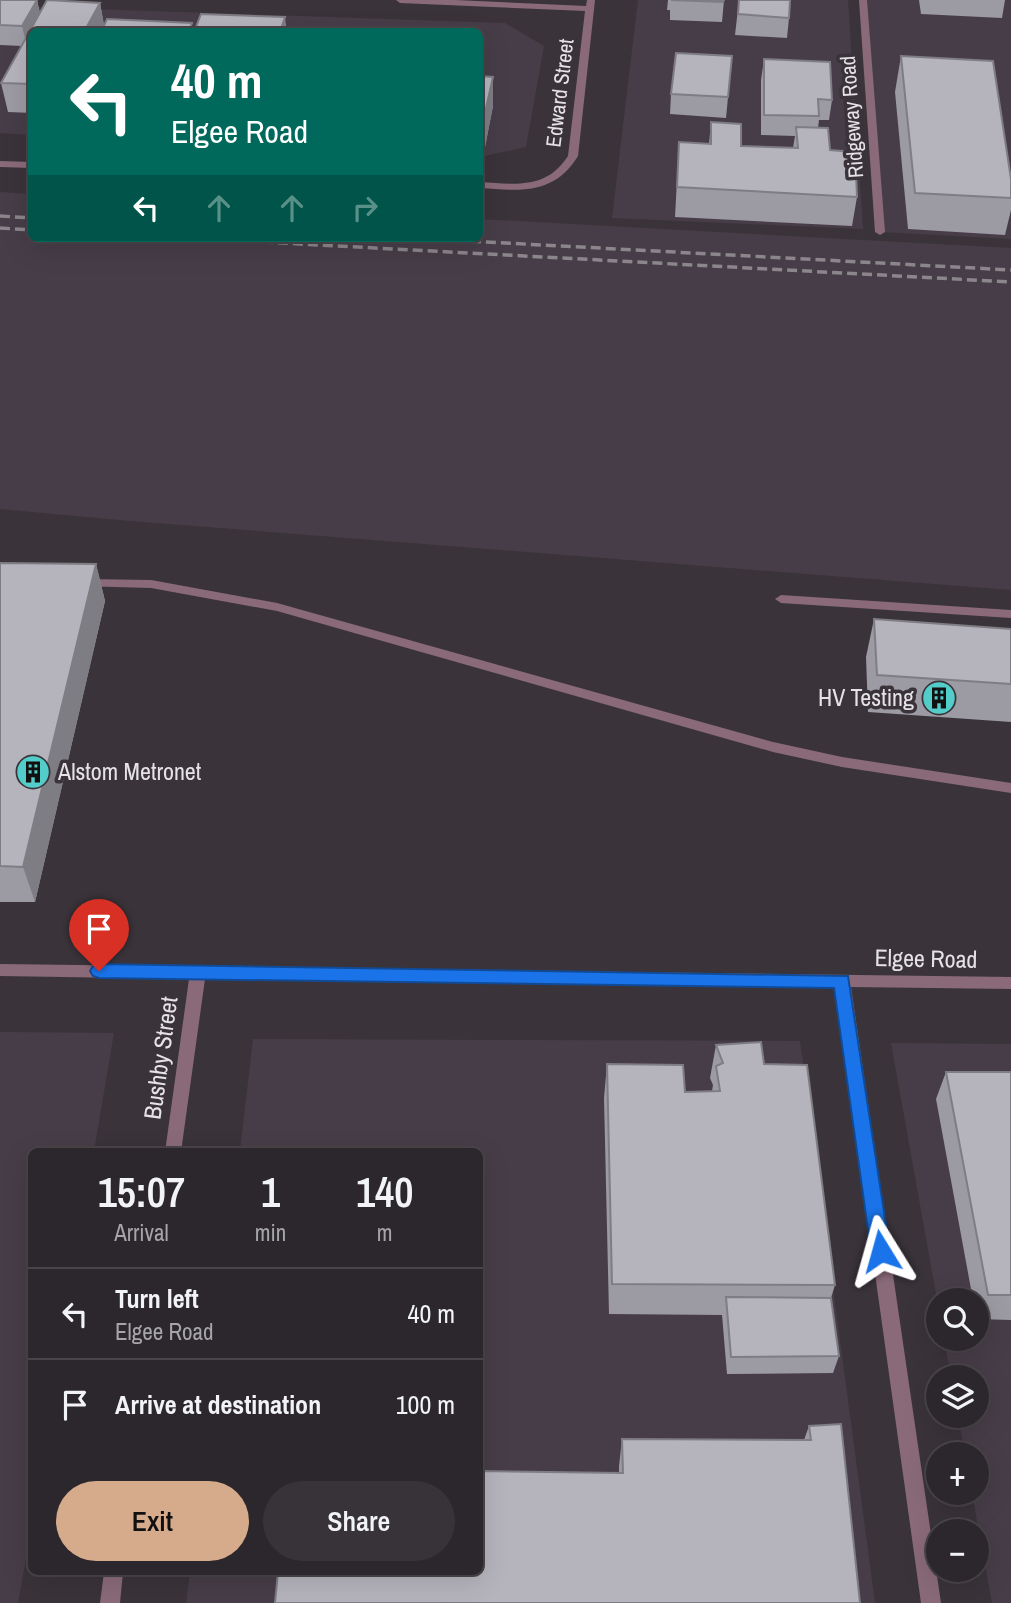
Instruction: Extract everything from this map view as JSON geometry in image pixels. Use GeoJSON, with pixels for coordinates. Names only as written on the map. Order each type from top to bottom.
{"type":"FeatureCollection","features":[{"type":"Feature","properties":{"kind":"street"},"geometry":{"type":"LineString","coordinates":[[400,0],[590,4]]}},
{"type":"Feature","properties":{"kind":"street","name":"Ridgeway Road"},"geometry":{"type":"LineString","coordinates":[[863,0],[880,232]]}},
{"type":"Feature","properties":{"kind":"street","name":"Edward Street"},"geometry":{"type":"LineString","coordinates":[[483,186],[531,186],[551,181],[566,169],[573,156],[590,4]]}},
{"type":"Feature","properties":{"kind":"street"},"geometry":{"type":"LineString","coordinates":[[0,164],[28,165]]}},
{"type":"Feature","properties":{"kind":"street"},"geometry":{"type":"LineString","coordinates":[[69,583],[151,584],[277,607],[773,747],[842,762],[1011,788]]}},
{"type":"Feature","properties":{"kind":"street"},"geometry":{"type":"LineString","coordinates":[[781,599],[1011,614]]}},
{"type":"Feature","properties":{"kind":"street","name":"Elgee Road"},"geometry":{"type":"LineString","coordinates":[[0,970],[1011,983]]}},
{"type":"Feature","properties":{"kind":"street","name":"Bushby Street"},"geometry":{"type":"LineString","coordinates":[[174,1148],[198,972]]}},
{"type":"Feature","properties":{"kind":"street"},"geometry":{"type":"LineString","coordinates":[[842,981],[931,1603]]}},
{"type":"Feature","properties":{"kind":"street"},"geometry":{"type":"LineString","coordinates":[[110,1603],[114,1575]]}},
{"type":"Feature","properties":{"kind":"shaded area"},"geometry":{"type":"Polygon","coordinates":[[[638,0],[848,0],[863,229],[612,218],[638,0]]]}},
{"type":"Feature","properties":{"kind":"shaded area"},"geometry":{"type":"Polygon","coordinates":[[[863,0],[1011,0],[1011,239],[880,232],[863,0]]]}},
{"type":"Feature","properties":{"kind":"shaded area"},"geometry":{"type":"Polygon","coordinates":[[[0,6],[505,23],[544,46],[526,147],[483,156],[483,28],[28,28],[28,135],[0,133],[0,6]]]}},
{"type":"Feature","properties":{"kind":"shaded area"},"geometry":{"type":"Polygon","coordinates":[[[0,192],[28,194],[28,242],[483,242],[483,219],[1011,248],[1011,590],[0,509],[0,192]]]}},
{"type":"Feature","properties":{"kind":"shaded area"},"geometry":{"type":"Polygon","coordinates":[[[0,1032],[114,1033],[95,1148],[28,1148],[28,1547],[18,1603],[0,1603],[0,1032]]]}},
{"type":"Feature","properties":{"kind":"shaded area"},"geometry":{"type":"Polygon","coordinates":[[[253,1039],[800,1041],[875,1603],[186,1603],[190,1575],[483,1575],[483,1148],[240,1148],[253,1039]]]}},
{"type":"Feature","properties":{"kind":"shaded area"},"geometry":{"type":"Polygon","coordinates":[[[891,1043],[1011,1044],[1011,1603],[992,1603],[988,1582],[989,1519],[977,1519],[974,1505],[989,1505],[989,1442],[963,1442],[960,1428],[989,1428],[989,1365],[949,1365],[946,1351],[989,1351],[989,1288],[935,1288],[891,1043]]]}},
{"type":"Feature","properties":{"kind":"building"},"geometry":{"type":"Polygon","coordinates":[[[0,0],[37,0],[22,26],[0,25],[0,0]]]}},
{"type":"Feature","properties":{"kind":"building"},"geometry":{"type":"Polygon","coordinates":[[[47,0],[100,3],[86,28],[31,28],[47,0]]]}},
{"type":"Feature","properties":{"kind":"building"},"geometry":{"type":"Polygon","coordinates":[[[671,0],[724,0],[723,2],[671,0]]]}},
{"type":"Feature","properties":{"kind":"building"},"geometry":{"type":"Polygon","coordinates":[[[739,0],[790,0],[789,18],[738,14],[739,0]]]}},
{"type":"Feature","properties":{"kind":"building"},"geometry":{"type":"Polygon","coordinates":[[[201,14],[285,17],[281,28],[196,28],[201,14]]]}},
{"type":"Feature","properties":{"kind":"building"},"geometry":{"type":"Polygon","coordinates":[[[107,19],[192,23],[190,28],[103,28],[107,19]]]}},
{"type":"Feature","properties":{"kind":"building"},"geometry":{"type":"Polygon","coordinates":[[[28,34],[28,84],[1,83],[28,34]]]}},
{"type":"Feature","properties":{"kind":"building"},"geometry":{"type":"Polygon","coordinates":[[[676,53],[732,56],[728,97],[671,94],[676,53]]]}},
{"type":"Feature","properties":{"kind":"building"},"geometry":{"type":"Polygon","coordinates":[[[901,56],[993,61],[1011,179],[1011,198],[915,193],[901,56]]]}},
{"type":"Feature","properties":{"kind":"building"},"geometry":{"type":"Polygon","coordinates":[[[764,59],[830,62],[832,100],[818,99],[819,116],[764,115],[764,59]]]}},
{"type":"Feature","properties":{"kind":"building"},"geometry":{"type":"Polygon","coordinates":[[[483,76],[493,77],[484,117],[483,76]]]}},
{"type":"Feature","properties":{"kind":"building"},"geometry":{"type":"Polygon","coordinates":[[[711,122],[741,124],[741,146],[798,148],[796,127],[828,128],[830,150],[855,152],[857,197],[677,187],[679,142],[711,144],[711,122]]]}},
{"type":"Feature","properties":{"kind":"building","name":"Alstom Metronet"},"geometry":{"type":"Polygon","coordinates":[[[0,563],[96,564],[23,867],[0,866],[0,563]]]}},
{"type":"Feature","properties":{"kind":"building"},"geometry":{"type":"Polygon","coordinates":[[[874,619],[1011,629],[1011,684],[877,675],[874,619]]]}},
{"type":"Feature","properties":{"kind":"building"},"geometry":{"type":"Polygon","coordinates":[[[761,1042],[764,1064],[807,1065],[835,1285],[612,1284],[607,1064],[683,1065],[685,1092],[720,1091],[716,1066],[723,1063],[716,1045],[761,1042]]]}},
{"type":"Feature","properties":{"kind":"building"},"geometry":{"type":"Polygon","coordinates":[[[946,1072],[1011,1072],[1011,1295],[989,1295],[989,1288],[987,1288],[946,1072]]]}},
{"type":"Feature","properties":{"kind":"building"},"geometry":{"type":"Polygon","coordinates":[[[726,1297],[831,1298],[839,1356],[731,1357],[726,1297]]]}},
{"type":"Feature","properties":{"kind":"building"},"geometry":{"type":"Polygon","coordinates":[[[841,1424],[860,1603],[275,1603],[278,1575],[483,1575],[483,1471],[623,1473],[622,1439],[811,1440],[809,1426],[841,1424]]]}},
{"type":"Feature","properties":{"kind":"railway"},"geometry":{"type":"LineString","coordinates":[[0,216],[28,218]]}},
{"type":"Feature","properties":{"kind":"railway"},"geometry":{"type":"LineString","coordinates":[[0,228],[28,230]]}},
{"type":"Feature","properties":{"kind":"railway"},"geometry":{"type":"LineString","coordinates":[[263,242],[1011,282]]}},
{"type":"Feature","properties":{"kind":"railway"},"geometry":{"type":"LineString","coordinates":[[483,242],[1011,270]]}},
{"type":"Feature","properties":{"kind":"place","name":"HV Testing"},"geometry":{"type":"Point","coordinates":[939,698]}},
{"type":"Feature","properties":{"kind":"place","name":"Alstom Metronet"},"geometry":{"type":"Point","coordinates":[33,772]}},
{"type":"Feature","properties":{"kind":"route"},"geometry":{"type":"LineString","coordinates":[[99,971],[842,981],[881,1251]]}}]}
